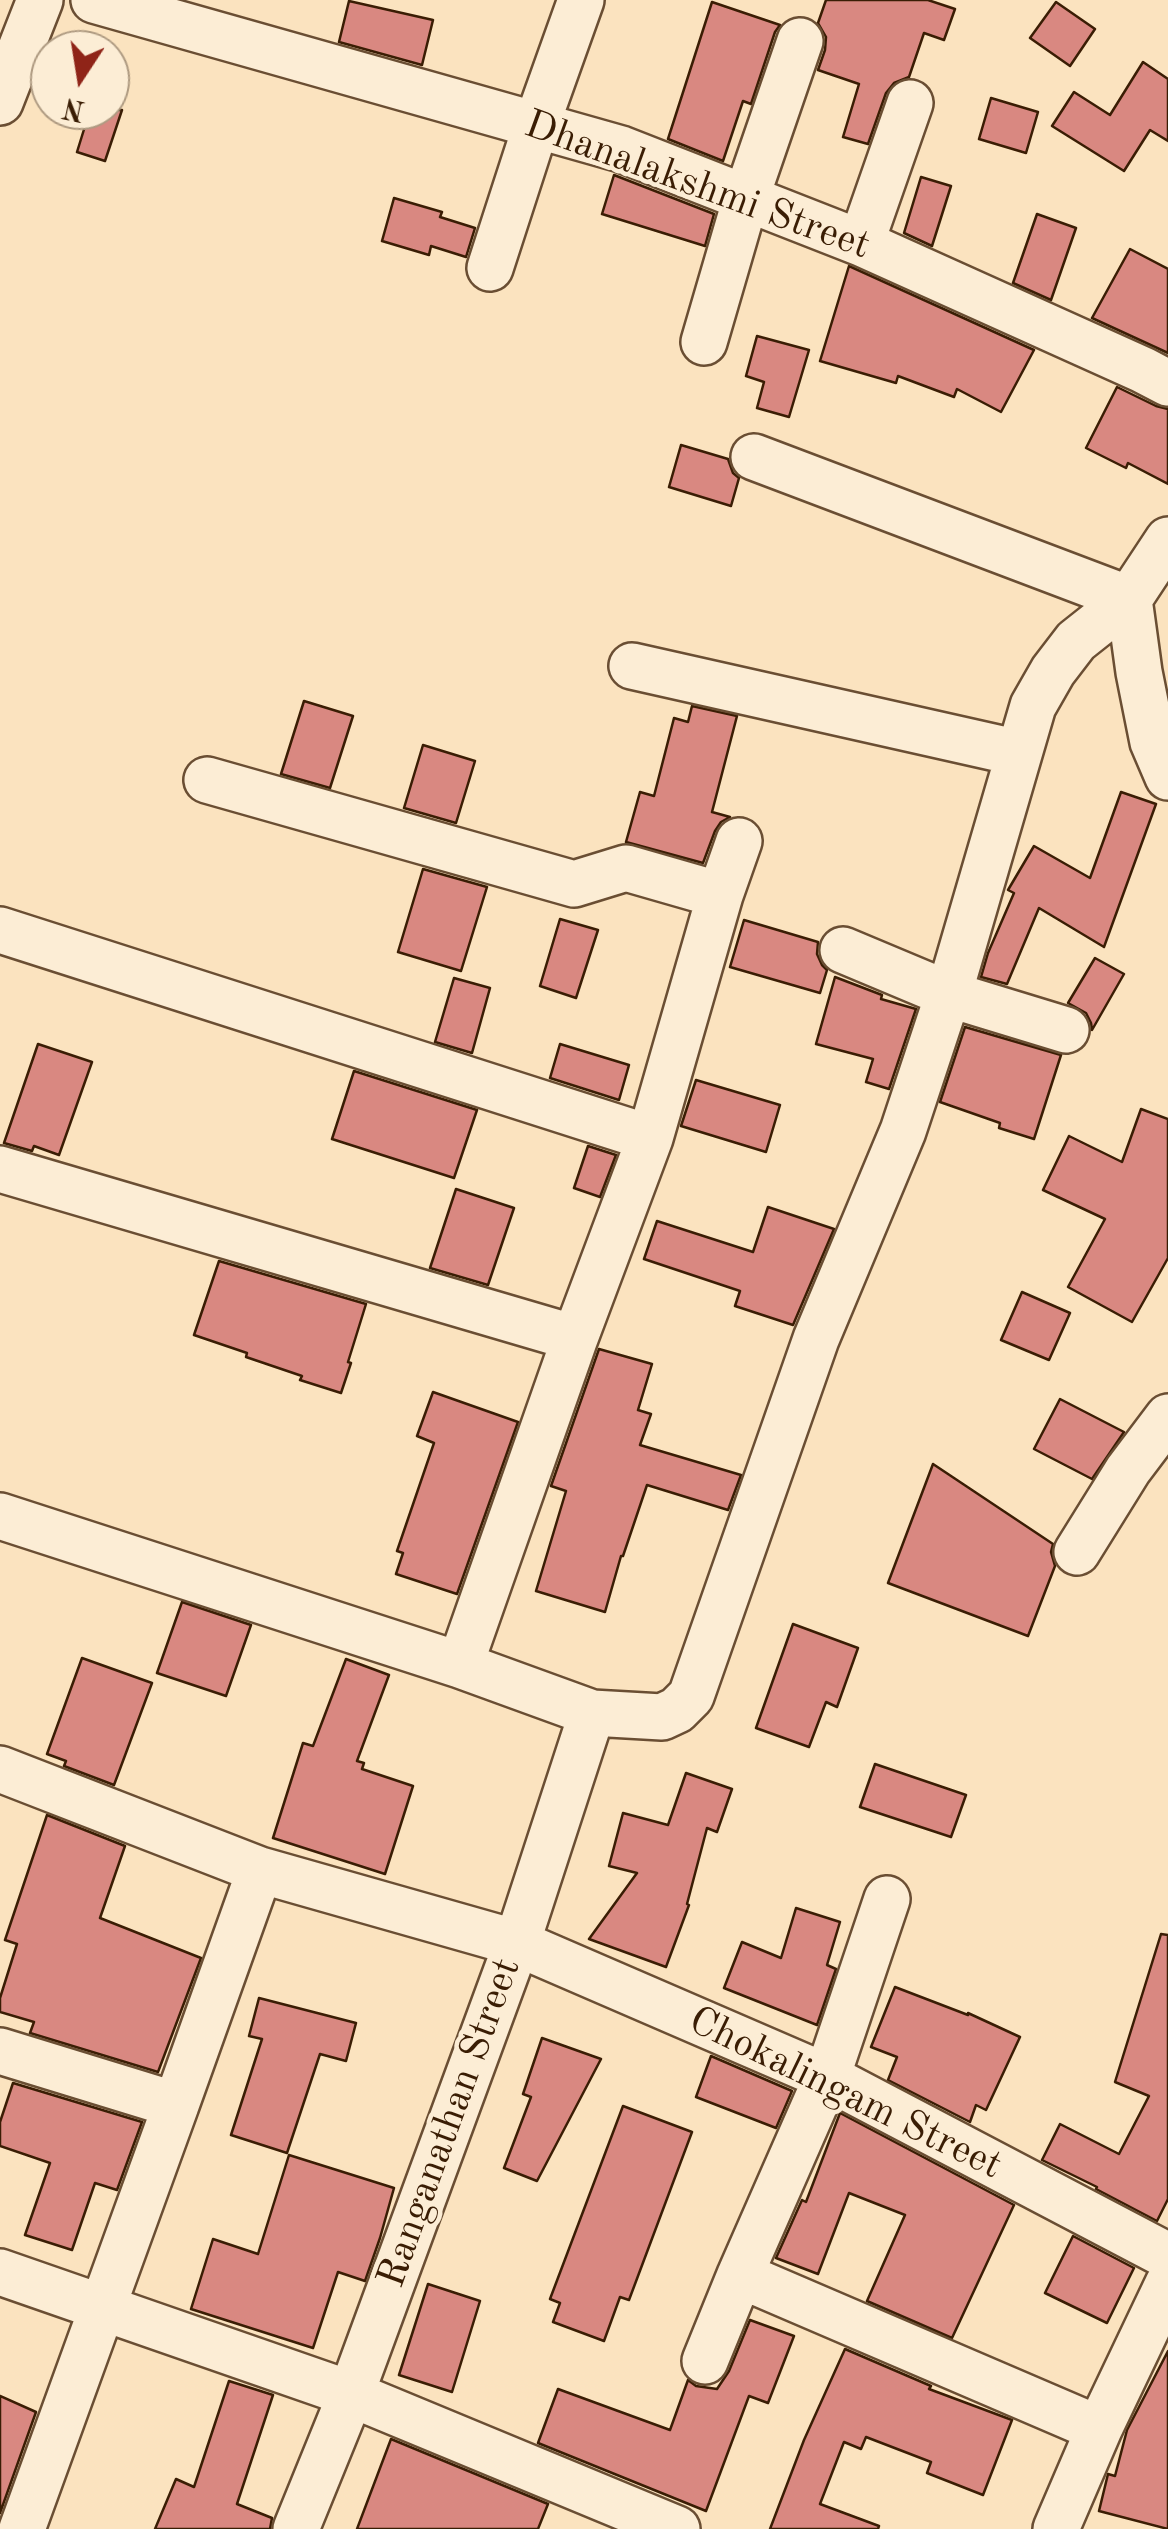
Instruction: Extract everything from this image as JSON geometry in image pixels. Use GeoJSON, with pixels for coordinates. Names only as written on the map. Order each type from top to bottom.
{"type":"FeatureCollection","features":[{"type":"Feature","properties":{"kind":"street"},"geometry":{"type":"LineString","coordinates":[[0,102],[40,0]]}},
{"type":"Feature","properties":{"kind":"street","name":"Dhanalakshmi Street"},"geometry":{"type":"LineString","coordinates":[[94,0],[621,150],[861,243],[1168,383]]}},
{"type":"Feature","properties":{"kind":"street"},"geometry":{"type":"LineString","coordinates":[[490,268],[581,0]]}},
{"type":"Feature","properties":{"kind":"street"},"geometry":{"type":"LineString","coordinates":[[704,342],[746,198],[800,41]]}},
{"type":"Feature","properties":{"kind":"street"},"geometry":{"type":"LineString","coordinates":[[861,243],[910,103]]}},
{"type":"Feature","properties":{"kind":"street"},"geometry":{"type":"LineString","coordinates":[[754,458],[1128,599]]}},
{"type":"Feature","properties":{"kind":"street"},"geometry":{"type":"LineString","coordinates":[[0,1516],[460,1665],[592,1712],[662,1716],[678,1710],[690,1696],[816,1339],[903,1131],[948,994],[1032,706],[1053,670],[1076,642],[1128,599],[1168,540]]}},
{"type":"Feature","properties":{"kind":"street"},"geometry":{"type":"LineString","coordinates":[[1128,599],[1153,742],[1168,777]]}},
{"type":"Feature","properties":{"kind":"street"},"geometry":{"type":"LineString","coordinates":[[632,666],[1019,753]]}},
{"type":"Feature","properties":{"kind":"street"},"geometry":{"type":"LineString","coordinates":[[207,780],[574,884],[626,868],[720,895]]}},
{"type":"Feature","properties":{"kind":"street"},"geometry":{"type":"LineString","coordinates":[[460,1665],[650,1138],[739,841]]}},
{"type":"Feature","properties":{"kind":"street"},"geometry":{"type":"LineString","coordinates":[[0,930],[650,1138]]}},
{"type":"Feature","properties":{"kind":"street"},"geometry":{"type":"LineString","coordinates":[[843,950],[948,994],[1066,1030]]}},
{"type":"Feature","properties":{"kind":"street"},"geometry":{"type":"LineString","coordinates":[[0,1169],[575,1338]]}},
{"type":"Feature","properties":{"kind":"street"},"geometry":{"type":"LineString","coordinates":[[1077,1552],[1128,1470],[1168,1417]]}},
{"type":"Feature","properties":{"kind":"street","name":"Ranganathan Street"},"geometry":{"type":"LineString","coordinates":[[296,2529],[350,2394],[516,1943],[592,1712]]}},
{"type":"Feature","properties":{"kind":"street","name":"Chokalingam Street"},"geometry":{"type":"LineString","coordinates":[[0,1769],[260,1870],[516,1943],[828,2078],[1168,2256]]}},
{"type":"Feature","properties":{"kind":"street"},"geometry":{"type":"LineString","coordinates":[[22,2529],[260,1870]]}},
{"type":"Feature","properties":{"kind":"street"},"geometry":{"type":"LineString","coordinates":[[705,2361],[828,2078],[887,1899]]}},
{"type":"Feature","properties":{"kind":"street"},"geometry":{"type":"LineString","coordinates":[[0,2051],[176,2105]]}},
{"type":"Feature","properties":{"kind":"street"},"geometry":{"type":"LineString","coordinates":[[0,2272],[350,2394],[677,2529]]}},
{"type":"Feature","properties":{"kind":"street"},"geometry":{"type":"LineString","coordinates":[[740,2275],[1099,2429]]}},
{"type":"Feature","properties":{"kind":"street"},"geometry":{"type":"LineString","coordinates":[[1056,2529],[1168,2284]]}},
{"type":"Feature","properties":{"kind":"building"},"geometry":{"type":"Polygon","coordinates":[[[826,0],[928,0],[955,9],[944,40],[924,33],[909,77],[894,83],[886,93],[868,144],[843,137],[859,84],[818,70],[826,37],[818,23],[826,0]]]}},
{"type":"Feature","properties":{"kind":"building"},"geometry":{"type":"Polygon","coordinates":[[[349,1],[433,20],[422,65],[339,42],[349,1]]]}},
{"type":"Feature","properties":{"kind":"building"},"geometry":{"type":"Polygon","coordinates":[[[712,2],[780,25],[751,104],[743,101],[723,161],[668,139],[712,2]]]}},
{"type":"Feature","properties":{"kind":"building"},"geometry":{"type":"Polygon","coordinates":[[[1056,2],[1095,29],[1070,66],[1030,38],[1056,2]]]}},
{"type":"Feature","properties":{"kind":"building"},"geometry":{"type":"Polygon","coordinates":[[[1143,62],[1168,79],[1168,141],[1150,130],[1124,171],[1052,126],[1074,92],[1110,115],[1143,62]]]}},
{"type":"Feature","properties":{"kind":"building"},"geometry":{"type":"Polygon","coordinates":[[[991,98],[1038,112],[1026,153],[979,139],[991,98]]]}},
{"type":"Feature","properties":{"kind":"building"},"geometry":{"type":"Polygon","coordinates":[[[84,130],[115,130],[105,161],[77,152],[84,130]]]}},
{"type":"Feature","properties":{"kind":"building"},"geometry":{"type":"Polygon","coordinates":[[[614,175],[714,214],[705,246],[602,214],[614,175]]]}},
{"type":"Feature","properties":{"kind":"building"},"geometry":{"type":"Polygon","coordinates":[[[921,177],[951,186],[932,246],[904,233],[921,177]]]}},
{"type":"Feature","properties":{"kind":"building"},"geometry":{"type":"Polygon","coordinates":[[[394,198],[442,212],[440,217],[475,228],[466,257],[431,246],[429,255],[382,241],[394,198]]]}},
{"type":"Feature","properties":{"kind":"building"},"geometry":{"type":"Polygon","coordinates":[[[1037,214],[1076,228],[1051,300],[1013,283],[1037,214]]]}},
{"type":"Feature","properties":{"kind":"building"},"geometry":{"type":"Polygon","coordinates":[[[1130,249],[1168,269],[1168,353],[1092,318],[1130,249]]]}},
{"type":"Feature","properties":{"kind":"building"},"geometry":{"type":"Polygon","coordinates":[[[849,266],[1034,350],[1001,412],[957,389],[954,397],[898,376],[896,383],[820,361],[849,266]]]}},
{"type":"Feature","properties":{"kind":"building"},"geometry":{"type":"Polygon","coordinates":[[[757,336],[809,350],[789,417],[757,408],[764,382],[746,376],[757,336]]]}},
{"type":"Feature","properties":{"kind":"building"},"geometry":{"type":"Polygon","coordinates":[[[1117,387],[1168,409],[1168,484],[1128,463],[1126,468],[1086,448],[1117,387]]]}},
{"type":"Feature","properties":{"kind":"building"},"geometry":{"type":"Polygon","coordinates":[[[681,445],[728,459],[739,478],[731,506],[669,487],[681,445]]]}},
{"type":"Feature","properties":{"kind":"building"},"geometry":{"type":"Polygon","coordinates":[[[304,701],[353,716],[330,788],[281,774],[304,701]]]}},
{"type":"Feature","properties":{"kind":"building"},"geometry":{"type":"Polygon","coordinates":[[[692,706],[737,716],[712,812],[730,817],[715,831],[703,863],[626,842],[640,792],[654,796],[674,718],[688,722],[692,706]]]}},
{"type":"Feature","properties":{"kind":"building"},"geometry":{"type":"Polygon","coordinates":[[[423,745],[475,761],[456,823],[404,808],[423,745]]]}},
{"type":"Feature","properties":{"kind":"building"},"geometry":{"type":"Polygon","coordinates":[[[1121,792],[1156,804],[1104,947],[1039,908],[1007,984],[981,977],[1014,893],[1008,890],[1034,846],[1090,878],[1121,792]]]}},
{"type":"Feature","properties":{"kind":"building"},"geometry":{"type":"Polygon","coordinates":[[[423,869],[487,887],[461,971],[398,952],[423,869]]]}},
{"type":"Feature","properties":{"kind":"building"},"geometry":{"type":"Polygon","coordinates":[[[560,919],[598,930],[576,998],[540,986],[560,919]]]}},
{"type":"Feature","properties":{"kind":"building"},"geometry":{"type":"Polygon","coordinates":[[[744,920],[818,942],[817,954],[827,970],[820,993],[730,967],[744,920]]]}},
{"type":"Feature","properties":{"kind":"building"},"geometry":{"type":"Polygon","coordinates":[[[1095,958],[1124,974],[1092,1030],[1086,1013],[1068,1003],[1095,958]]]}},
{"type":"Feature","properties":{"kind":"building"},"geometry":{"type":"Polygon","coordinates":[[[835,977],[882,995],[881,999],[916,1009],[889,1089],[866,1082],[873,1059],[816,1044],[835,977]]]}},
{"type":"Feature","properties":{"kind":"building"},"geometry":{"type":"Polygon","coordinates":[[[454,978],[490,988],[472,1053],[435,1042],[454,978]]]}},
{"type":"Feature","properties":{"kind":"building"},"geometry":{"type":"Polygon","coordinates":[[[965,1027],[1061,1055],[1034,1139],[940,1102],[965,1027]]]}},
{"type":"Feature","properties":{"kind":"building"},"geometry":{"type":"Polygon","coordinates":[[[38,1044],[92,1062],[59,1155],[34,1146],[32,1151],[4,1143],[38,1044]]]}},
{"type":"Feature","properties":{"kind":"building"},"geometry":{"type":"Polygon","coordinates":[[[560,1044],[629,1065],[619,1100],[550,1078],[560,1044]]]}},
{"type":"Feature","properties":{"kind":"building"},"geometry":{"type":"Polygon","coordinates":[[[354,1071],[477,1110],[454,1178],[332,1139],[354,1071]]]}},
{"type":"Feature","properties":{"kind":"building"},"geometry":{"type":"Polygon","coordinates":[[[696,1080],[780,1105],[766,1152],[681,1126],[696,1080]]]}},
{"type":"Feature","properties":{"kind":"building"},"geometry":{"type":"Polygon","coordinates":[[[1141,1109],[1168,1119],[1168,1258],[1132,1322],[1068,1287],[1105,1219],[1043,1190],[1069,1136],[1122,1162],[1141,1109]]]}},
{"type":"Feature","properties":{"kind":"building"},"geometry":{"type":"Polygon","coordinates":[[[588,1146],[616,1155],[600,1197],[574,1188],[588,1146]]]}},
{"type":"Feature","properties":{"kind":"building"},"geometry":{"type":"Polygon","coordinates":[[[456,1189],[514,1208],[488,1285],[430,1268],[456,1189]]]}},
{"type":"Feature","properties":{"kind":"building"},"geometry":{"type":"Polygon","coordinates":[[[768,1207],[834,1229],[793,1325],[735,1306],[740,1291],[644,1259],[657,1221],[753,1252],[768,1207]]]}},
{"type":"Feature","properties":{"kind":"building"},"geometry":{"type":"Polygon","coordinates":[[[219,1261],[366,1304],[341,1393],[194,1335],[219,1261]]]}},
{"type":"Feature","properties":{"kind":"building"},"geometry":{"type":"Polygon","coordinates":[[[1022,1292],[1070,1313],[1049,1360],[1001,1340],[1022,1292]]]}},
{"type":"Feature","properties":{"kind":"building"},"geometry":{"type":"Polygon","coordinates":[[[599,1349],[652,1364],[638,1410],[651,1414],[640,1445],[741,1475],[728,1510],[647,1485],[605,1612],[536,1591],[566,1491],[551,1486],[599,1349]]]}},
{"type":"Feature","properties":{"kind":"building"},"geometry":{"type":"Polygon","coordinates":[[[433,1392],[518,1422],[457,1594],[396,1574],[403,1553],[397,1551],[434,1443],[417,1436],[433,1392]]]}},
{"type":"Feature","properties":{"kind":"building"},"geometry":{"type":"Polygon","coordinates":[[[1060,1399],[1124,1432],[1092,1479],[1034,1449],[1060,1399]]]}},
{"type":"Feature","properties":{"kind":"building"},"geometry":{"type":"Polygon","coordinates":[[[933,1464],[1053,1544],[1055,1566],[1028,1636],[888,1583],[933,1464]]]}},
{"type":"Feature","properties":{"kind":"building"},"geometry":{"type":"Polygon","coordinates":[[[182,1602],[251,1625],[226,1696],[157,1673],[182,1602]]]}},
{"type":"Feature","properties":{"kind":"building"},"geometry":{"type":"Polygon","coordinates":[[[793,1624],[858,1648],[837,1707],[826,1702],[809,1747],[756,1728],[793,1624]]]}},
{"type":"Feature","properties":{"kind":"building"},"geometry":{"type":"Polygon","coordinates":[[[82,1658],[152,1683],[114,1785],[64,1766],[66,1761],[47,1754],[82,1658]]]}},
{"type":"Feature","properties":{"kind":"building"},"geometry":{"type":"Polygon","coordinates":[[[346,1659],[389,1675],[357,1761],[364,1763],[362,1769],[413,1786],[385,1874],[273,1838],[303,1743],[313,1746],[346,1659]]]}},
{"type":"Feature","properties":{"kind":"building"},"geometry":{"type":"Polygon","coordinates":[[[875,1764],[966,1795],[951,1837],[860,1807],[875,1764]]]}},
{"type":"Feature","properties":{"kind":"building"},"geometry":{"type":"Polygon","coordinates":[[[686,1773],[732,1789],[717,1832],[707,1828],[689,1905],[666,1967],[589,1939],[637,1873],[609,1866],[623,1813],[668,1825],[686,1773]]]}},
{"type":"Feature","properties":{"kind":"building"},"geometry":{"type":"Polygon","coordinates":[[[47,1815],[125,1846],[100,1918],[201,1958],[158,2072],[30,2033],[34,2022],[0,2012],[0,1998],[17,1944],[5,1940],[47,1815]]]}},
{"type":"Feature","properties":{"kind":"building"},"geometry":{"type":"Polygon","coordinates":[[[796,1908],[840,1922],[827,1965],[836,1969],[817,2025],[724,1988],[742,1942],[781,1958],[796,1908]]]}},
{"type":"Feature","properties":{"kind":"building"},"geometry":{"type":"Polygon","coordinates":[[[1161,1934],[1168,1935],[1168,2199],[1157,2221],[1042,2160],[1060,2124],[1119,2154],[1149,2096],[1115,2082],[1161,1934]]]}},
{"type":"Feature","properties":{"kind":"building"},"geometry":{"type":"Polygon","coordinates":[[[895,1987],[1020,2037],[986,2110],[976,2105],[970,2122],[888,2080],[897,2057],[871,2047],[895,1987]]]}},
{"type":"Feature","properties":{"kind":"building"},"geometry":{"type":"Polygon","coordinates":[[[259,1998],[356,2023],[346,2061],[320,2054],[287,2153],[231,2135],[262,2039],[249,2036],[259,1998]]]}},
{"type":"Feature","properties":{"kind":"building"},"geometry":{"type":"Polygon","coordinates":[[[542,2038],[601,2059],[537,2181],[504,2168],[531,2097],[523,2094],[542,2038]]]}},
{"type":"Feature","properties":{"kind":"building"},"geometry":{"type":"Polygon","coordinates":[[[711,2056],[792,2091],[776,2128],[696,2097],[711,2056]]]}},
{"type":"Feature","properties":{"kind":"building"},"geometry":{"type":"Polygon","coordinates":[[[13,2083],[142,2122],[117,2190],[95,2183],[72,2250],[25,2235],[50,2163],[0,2146],[0,2122],[13,2083]]]}},
{"type":"Feature","properties":{"kind":"building"},"geometry":{"type":"Polygon","coordinates":[[[623,2106],[692,2132],[629,2300],[620,2297],[604,2341],[553,2322],[560,2303],[550,2299],[623,2106]]]}},
{"type":"Feature","properties":{"kind":"building"},"geometry":{"type":"Polygon","coordinates":[[[840,2113],[1014,2205],[952,2338],[867,2301],[905,2215],[849,2193],[818,2274],[776,2258],[802,2200],[806,2202],[840,2113]]]}},
{"type":"Feature","properties":{"kind":"building"},"geometry":{"type":"Polygon","coordinates":[[[289,2155],[394,2188],[365,2281],[338,2272],[313,2348],[191,2309],[213,2239],[258,2254],[289,2155]]]}},
{"type":"Feature","properties":{"kind":"building"},"geometry":{"type":"Polygon","coordinates":[[[1073,2236],[1134,2268],[1107,2323],[1045,2293],[1073,2236]]]}},
{"type":"Feature","properties":{"kind":"building"},"geometry":{"type":"Polygon","coordinates":[[[428,2284],[480,2301],[452,2392],[399,2375],[428,2284]]]}},
{"type":"Feature","properties":{"kind":"building"},"geometry":{"type":"Polygon","coordinates":[[[750,2320],[794,2336],[768,2403],[749,2396],[706,2511],[538,2443],[558,2389],[670,2430],[688,2380],[696,2386],[717,2389],[729,2371],[750,2320]]]}},
{"type":"Feature","properties":{"kind":"building"},"geometry":{"type":"Polygon","coordinates":[[[845,2349],[931,2386],[929,2389],[1012,2420],[983,2495],[927,2473],[931,2462],[866,2437],[861,2449],[844,2442],[820,2504],[879,2526],[878,2529],[770,2529],[845,2349]]]}},
{"type":"Feature","properties":{"kind":"building"},"geometry":{"type":"Polygon","coordinates":[[[1168,2351],[1168,2529],[1099,2511],[1108,2474],[1115,2476],[1127,2430],[1168,2351]]]}},
{"type":"Feature","properties":{"kind":"building"},"geometry":{"type":"Polygon","coordinates":[[[229,2381],[273,2395],[237,2504],[272,2518],[270,2529],[155,2529],[176,2479],[194,2487],[229,2381]]]}},
{"type":"Feature","properties":{"kind":"building"},"geometry":{"type":"Polygon","coordinates":[[[0,2396],[36,2412],[0,2513],[0,2396]]]}},
{"type":"Feature","properties":{"kind":"building"},"geometry":{"type":"Polygon","coordinates":[[[391,2439],[548,2504],[538,2529],[357,2529],[391,2439]]]}}]}
